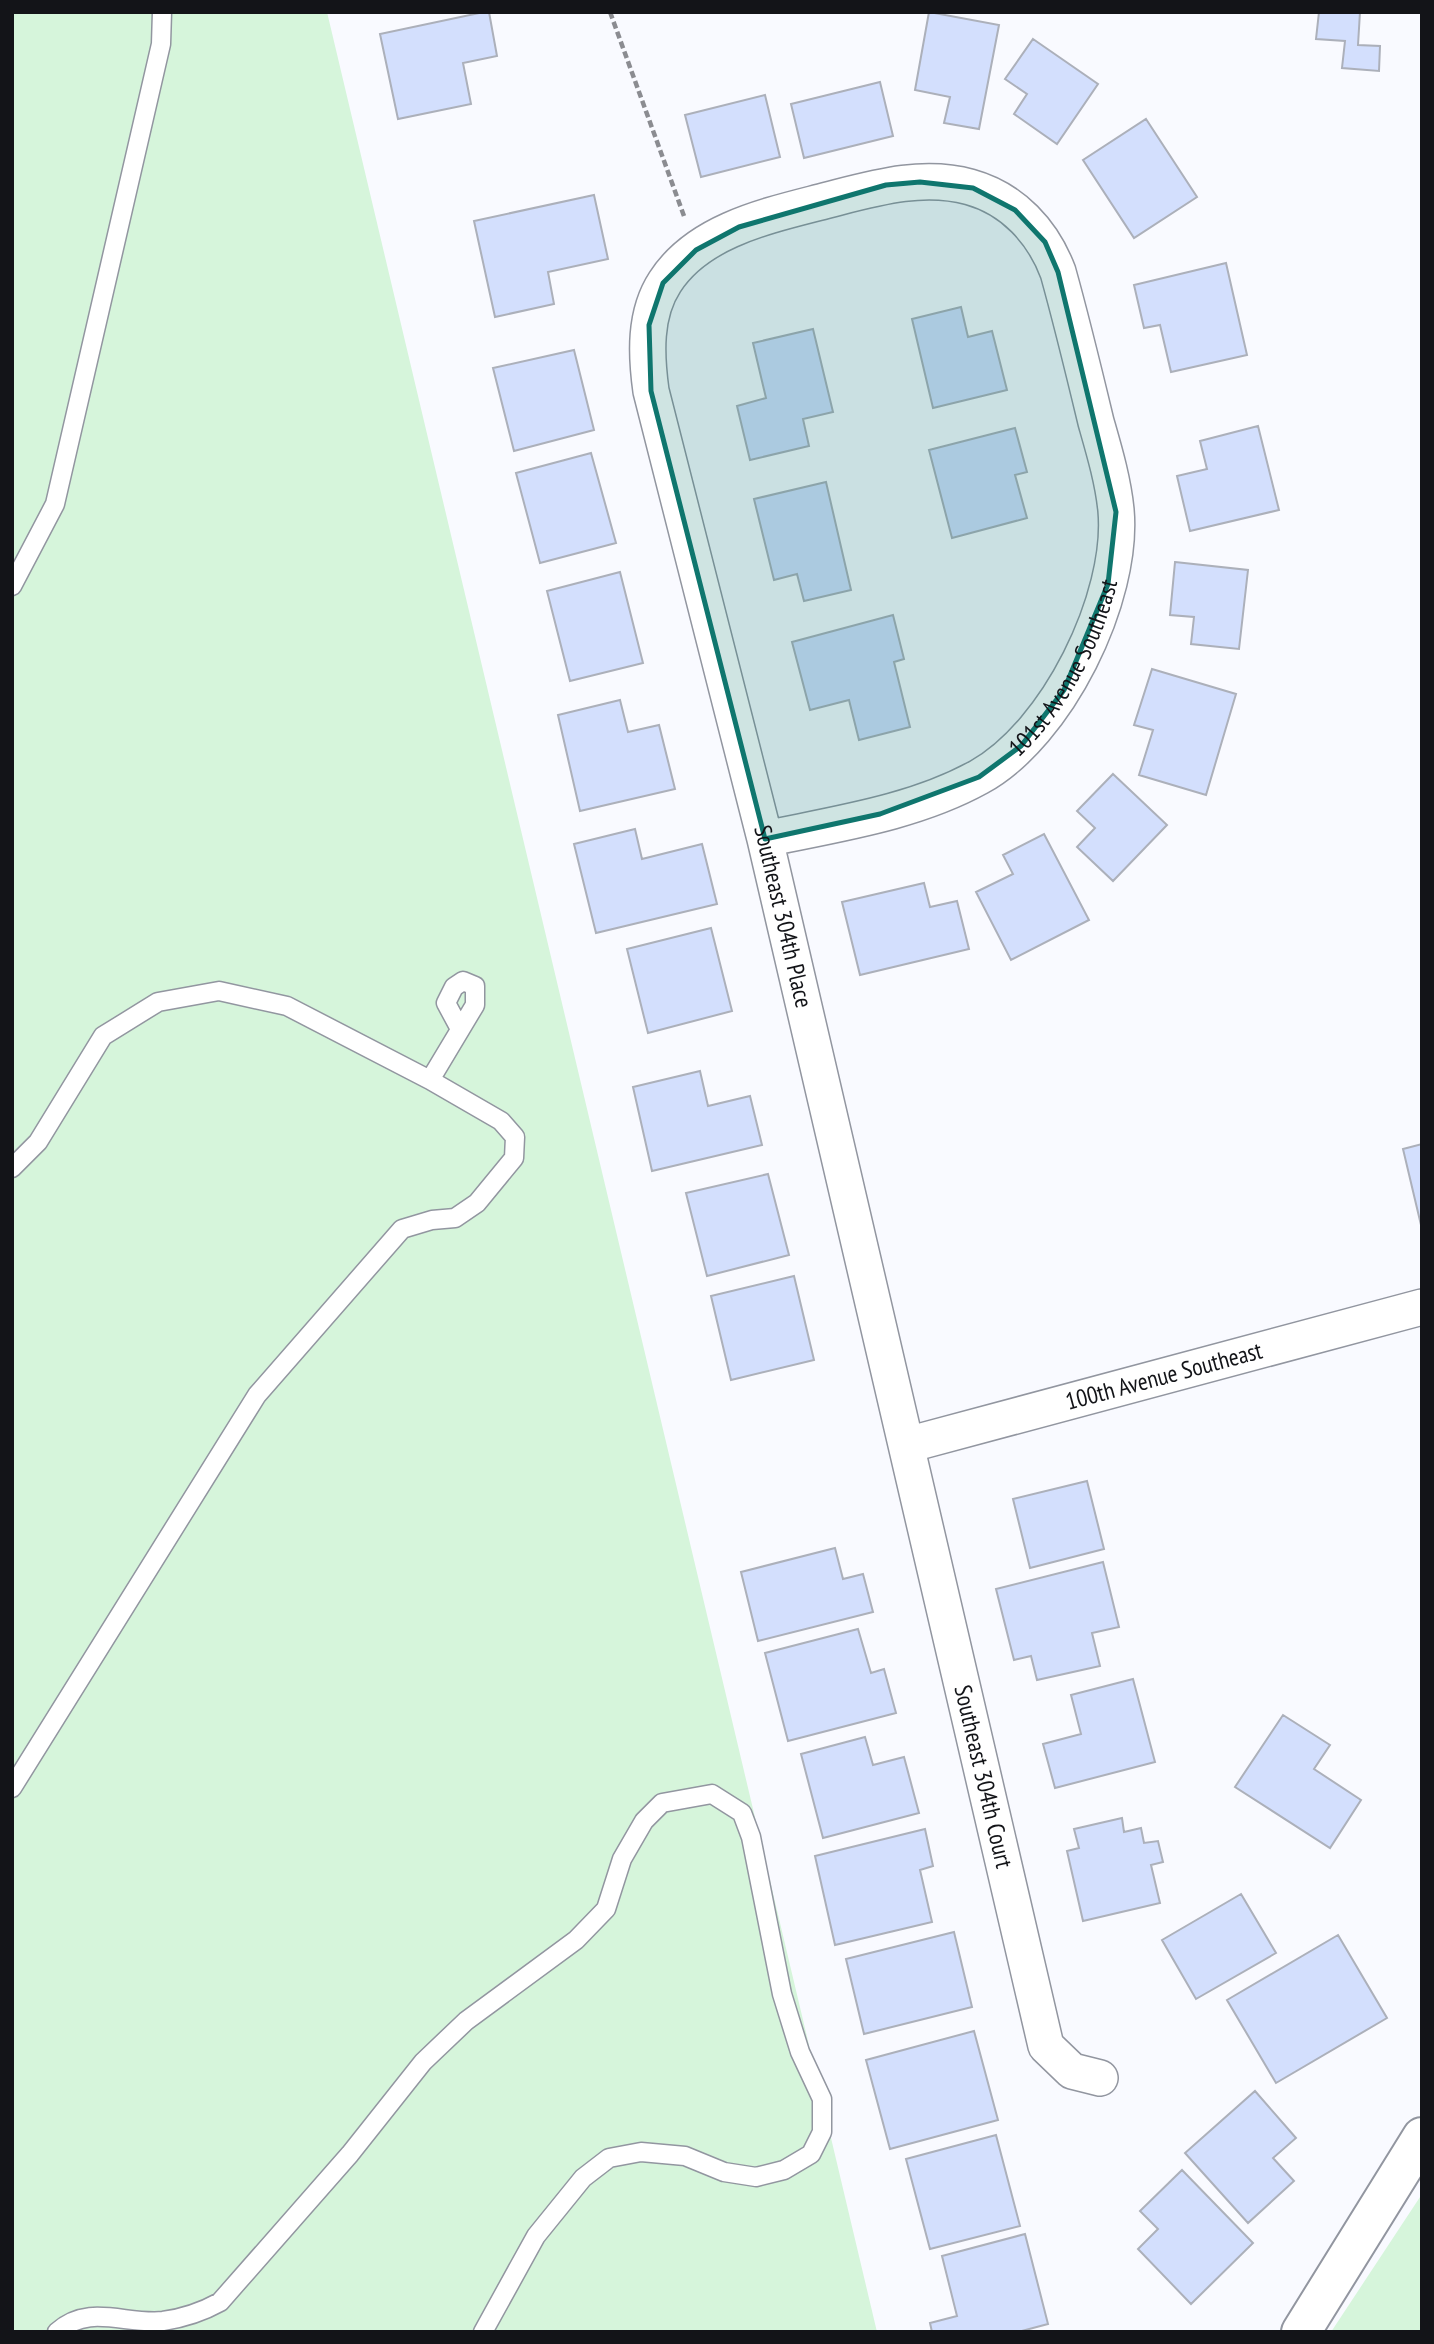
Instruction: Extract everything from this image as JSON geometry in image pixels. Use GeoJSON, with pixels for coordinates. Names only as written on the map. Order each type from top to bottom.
{"type":"FeatureCollection","features":[{"type":"Feature","properties":{"kind":"street","name":"101st Avenue Southeast"},"geometry":{"type":"LineString","coordinates":[[696,250],[731,230],[787,211],[887,185],[950,183],[973,188],[1015,209],[1034,226],[1052,255],[1114,490],[1116,535],[1108,584],[1093,628],[1064,690],[1051,711],[1021,746],[979,777],[954,789],[880,814],[765,839]]}},
{"type":"Feature","properties":{"kind":"street","name":"Southeast 304th Place"},"geometry":{"type":"LineString","coordinates":[[696,250],[673,270],[663,283],[655,303],[648,340],[652,391],[765,839],[907,1445]]}},
{"type":"Feature","properties":{"kind":"street","name":"100th Avenue Southeast"},"geometry":{"type":"LineString","coordinates":[[907,1445],[1422,1307]]}},
{"type":"Feature","properties":{"kind":"street","name":"Southeast 304th Court"},"geometry":{"type":"LineString","coordinates":[[907,1445],[1046,2046],[1072,2071],[1100,2078]]}},
{"type":"Feature","properties":{"kind":"street"},"geometry":{"type":"LineString","coordinates":[[1301,2332],[1422,2137]]}},
{"type":"Feature","properties":{"kind":"lane"},"geometry":{"type":"LineString","coordinates":[[12,586],[55,505],[161,44],[162,12]]}},
{"type":"Feature","properties":{"kind":"lane"},"geometry":{"type":"LineString","coordinates":[[12,1168],[38,1142],[103,1035],[158,1002],[219,991],[287,1006],[430,1080],[501,1121],[515,1137],[514,1158],[477,1203],[455,1219],[432,1220],[402,1229],[257,1395],[12,1787]]}},
{"type":"Feature","properties":{"kind":"lane"},"geometry":{"type":"LineString","coordinates":[[430,1080],[460,1029]]}},
{"type":"Feature","properties":{"kind":"lane"},"geometry":{"type":"LineString","coordinates":[[57,2332],[64,2325],[86,2316],[161,2321],[200,2313],[220,2302],[350,2154],[424,2062],[466,2021],[576,1940],[606,1909],[622,1859],[644,1821],[662,1803],[712,1794],[742,1813],[751,1837],[782,1994],[800,2052],[822,2099],[822,2132],[811,2154],[784,2170],[756,2177],[724,2172],[685,2156],[641,2152],[610,2158],[583,2178],[536,2236],[483,2332]]}},
{"type":"Feature","properties":{"kind":"path"},"geometry":{"type":"LineString","coordinates":[[610,12],[696,250]]}},
{"type":"Feature","properties":{"kind":"highlighted area"},"geometry":{"type":"Polygon","coordinates":[[[920,182],[973,188],[1015,210],[1045,242],[1058,272],[1116,512],[1108,584],[1064,690],[1021,746],[979,777],[880,814],[765,839],[651,391],[649,325],[663,283],[696,250],[739,227],[886,185],[920,182]]]}},
{"type":"Feature","properties":{"kind":"green space"},"geometry":{"type":"Polygon","coordinates":[[[12,12],[327,12],[877,2332],[12,2332],[12,12]]]}},
{"type":"Feature","properties":{"kind":"green space"},"geometry":{"type":"Polygon","coordinates":[[[1422,2194],[1422,2332],[1331,2332],[1422,2194]]]}},
{"type":"Feature","properties":{"kind":"building"},"geometry":{"type":"Polygon","coordinates":[[[489,12],[497,56],[463,63],[471,104],[398,119],[380,34],[489,12]]]}},
{"type":"Feature","properties":{"kind":"building"},"geometry":{"type":"Polygon","coordinates":[[[929,12],[999,25],[979,129],[944,123],[950,97],[915,90],[929,12]]]}},
{"type":"Feature","properties":{"kind":"building"},"geometry":{"type":"Polygon","coordinates":[[[1319,12],[1360,12],[1358,45],[1380,46],[1379,71],[1342,68],[1345,41],[1316,39],[1319,12]]]}},
{"type":"Feature","properties":{"kind":"building"},"geometry":{"type":"Polygon","coordinates":[[[1033,39],[1098,84],[1057,144],[1014,114],[1027,94],[1005,79],[1033,39]]]}},
{"type":"Feature","properties":{"kind":"building"},"geometry":{"type":"Polygon","coordinates":[[[880,82],[893,136],[804,158],[791,104],[880,82]]]}},
{"type":"Feature","properties":{"kind":"building"},"geometry":{"type":"Polygon","coordinates":[[[765,95],[780,157],[701,177],[685,115],[765,95]]]}},
{"type":"Feature","properties":{"kind":"building"},"geometry":{"type":"Polygon","coordinates":[[[1146,119],[1197,197],[1134,238],[1083,160],[1146,119]]]}},
{"type":"Feature","properties":{"kind":"building"},"geometry":{"type":"Polygon","coordinates":[[[594,195],[608,259],[548,272],[554,304],[495,317],[474,221],[594,195]]]}},
{"type":"Feature","properties":{"kind":"building"},"geometry":{"type":"Polygon","coordinates":[[[1226,263],[1247,355],[1171,372],[1160,325],[1144,328],[1134,285],[1226,263]]]}},
{"type":"Feature","properties":{"kind":"building"},"geometry":{"type":"Polygon","coordinates":[[[961,307],[968,337],[992,331],[1007,390],[933,408],[912,319],[961,307]]]}},
{"type":"Feature","properties":{"kind":"building"},"geometry":{"type":"Polygon","coordinates":[[[813,329],[833,412],[803,419],[809,446],[750,460],[737,406],[766,398],[753,343],[813,329]]]}},
{"type":"Feature","properties":{"kind":"building"},"geometry":{"type":"Polygon","coordinates":[[[574,350],[594,430],[514,451],[493,368],[574,350]]]}},
{"type":"Feature","properties":{"kind":"building"},"geometry":{"type":"Polygon","coordinates":[[[1258,426],[1279,510],[1190,531],[1177,476],[1207,469],[1200,441],[1258,426]]]}},
{"type":"Feature","properties":{"kind":"building"},"geometry":{"type":"Polygon","coordinates":[[[1015,428],[1027,472],[1015,475],[1027,518],[952,538],[929,450],[1015,428]]]}},
{"type":"Feature","properties":{"kind":"building"},"geometry":{"type":"Polygon","coordinates":[[[591,453],[616,543],[540,563],[516,473],[591,453]]]}},
{"type":"Feature","properties":{"kind":"building"},"geometry":{"type":"Polygon","coordinates":[[[826,482],[851,590],[804,601],[797,574],[774,580],[754,499],[826,482]]]}},
{"type":"Feature","properties":{"kind":"building"},"geometry":{"type":"Polygon","coordinates":[[[1175,562],[1248,570],[1239,649],[1191,644],[1194,617],[1170,615],[1175,562]]]}},
{"type":"Feature","properties":{"kind":"building"},"geometry":{"type":"Polygon","coordinates":[[[620,572],[643,663],[570,681],[547,591],[620,572]]]}},
{"type":"Feature","properties":{"kind":"building"},"geometry":{"type":"Polygon","coordinates":[[[893,615],[904,659],[894,662],[910,727],[859,740],[849,700],[810,710],[792,642],[893,615]]]}},
{"type":"Feature","properties":{"kind":"building"},"geometry":{"type":"Polygon","coordinates":[[[1152,669],[1236,694],[1206,795],[1139,775],[1153,730],[1134,725],[1152,669]]]}},
{"type":"Feature","properties":{"kind":"building"},"geometry":{"type":"Polygon","coordinates":[[[620,700],[628,732],[659,725],[675,789],[580,811],[558,715],[620,700]]]}},
{"type":"Feature","properties":{"kind":"building"},"geometry":{"type":"Polygon","coordinates":[[[1113,774],[1167,825],[1113,881],[1077,847],[1095,828],[1077,811],[1113,774]]]}},
{"type":"Feature","properties":{"kind":"building"},"geometry":{"type":"Polygon","coordinates":[[[635,829],[642,859],[702,844],[717,904],[596,933],[574,844],[635,829]]]}},
{"type":"Feature","properties":{"kind":"building"},"geometry":{"type":"Polygon","coordinates":[[[1044,834],[1089,920],[1011,960],[976,892],[1013,874],[1003,855],[1044,834]]]}},
{"type":"Feature","properties":{"kind":"building"},"geometry":{"type":"Polygon","coordinates":[[[924,883],[930,907],[957,901],[969,949],[860,975],[842,902],[924,883]]]}},
{"type":"Feature","properties":{"kind":"building"},"geometry":{"type":"Polygon","coordinates":[[[711,928],[732,1011],[648,1033],[627,949],[711,928]]]}},
{"type":"Feature","properties":{"kind":"building"},"geometry":{"type":"Polygon","coordinates":[[[700,1071],[708,1106],[750,1096],[762,1145],[652,1171],[633,1087],[700,1071]]]}},
{"type":"Feature","properties":{"kind":"building"},"geometry":{"type":"Polygon","coordinates":[[[1422,1144],[1422,1224],[1421,1225],[1403,1149],[1422,1144]]]}},
{"type":"Feature","properties":{"kind":"building"},"geometry":{"type":"Polygon","coordinates":[[[768,1174],[789,1255],[707,1276],[686,1193],[768,1174]]]}},
{"type":"Feature","properties":{"kind":"building"},"geometry":{"type":"Polygon","coordinates":[[[794,1276],[814,1360],[731,1380],[711,1296],[794,1276]]]}},
{"type":"Feature","properties":{"kind":"building"},"geometry":{"type":"Polygon","coordinates":[[[1087,1481],[1104,1549],[1030,1568],[1013,1499],[1087,1481]]]}},
{"type":"Feature","properties":{"kind":"building"},"geometry":{"type":"Polygon","coordinates":[[[835,1548],[843,1579],[863,1574],[873,1612],[758,1641],[741,1572],[835,1548]]]}},
{"type":"Feature","properties":{"kind":"building"},"geometry":{"type":"Polygon","coordinates":[[[1103,1562],[1119,1627],[1092,1633],[1100,1666],[1037,1680],[1031,1656],[1014,1660],[996,1589],[1103,1562]]]}},
{"type":"Feature","properties":{"kind":"building"},"geometry":{"type":"Polygon","coordinates":[[[858,1629],[871,1673],[884,1669],[896,1713],[788,1741],[765,1653],[858,1629]]]}},
{"type":"Feature","properties":{"kind":"building"},"geometry":{"type":"Polygon","coordinates":[[[1133,1679],[1155,1762],[1055,1788],[1043,1744],[1081,1734],[1071,1695],[1133,1679]]]}},
{"type":"Feature","properties":{"kind":"building"},"geometry":{"type":"Polygon","coordinates":[[[1283,1715],[1330,1745],[1314,1769],[1361,1800],[1330,1848],[1235,1787],[1283,1715]]]}},
{"type":"Feature","properties":{"kind":"building"},"geometry":{"type":"Polygon","coordinates":[[[865,1737],[873,1765],[904,1757],[919,1813],[823,1838],[801,1754],[865,1737]]]}},
{"type":"Feature","properties":{"kind":"building"},"geometry":{"type":"Polygon","coordinates":[[[1122,1818],[1124,1832],[1141,1828],[1144,1843],[1158,1841],[1163,1862],[1151,1865],[1160,1903],[1083,1921],[1067,1851],[1079,1848],[1074,1829],[1122,1818]]]}},
{"type":"Feature","properties":{"kind":"building"},"geometry":{"type":"Polygon","coordinates":[[[925,1829],[933,1866],[920,1870],[932,1922],[835,1945],[815,1856],[925,1829]]]}},
{"type":"Feature","properties":{"kind":"building"},"geometry":{"type":"Polygon","coordinates":[[[1241,1894],[1276,1953],[1196,1999],[1162,1940],[1241,1894]]]}},
{"type":"Feature","properties":{"kind":"building"},"geometry":{"type":"Polygon","coordinates":[[[954,1932],[972,2007],[864,2034],[846,1959],[954,1932]]]}},
{"type":"Feature","properties":{"kind":"building"},"geometry":{"type":"Polygon","coordinates":[[[1338,1935],[1387,2018],[1276,2083],[1227,2000],[1338,1935]]]}},
{"type":"Feature","properties":{"kind":"building"},"geometry":{"type":"Polygon","coordinates":[[[974,2031],[998,2120],[890,2149],[866,2060],[974,2031]]]}},
{"type":"Feature","properties":{"kind":"building"},"geometry":{"type":"Polygon","coordinates":[[[1255,2091],[1296,2138],[1273,2158],[1294,2181],[1248,2223],[1185,2153],[1255,2091]]]}},
{"type":"Feature","properties":{"kind":"building"},"geometry":{"type":"Polygon","coordinates":[[[996,2135],[1020,2226],[930,2249],[906,2159],[996,2135]]]}},
{"type":"Feature","properties":{"kind":"building"},"geometry":{"type":"Polygon","coordinates":[[[1182,2170],[1253,2243],[1191,2304],[1138,2249],[1158,2229],[1140,2211],[1182,2170]]]}},
{"type":"Feature","properties":{"kind":"building"},"geometry":{"type":"Polygon","coordinates":[[[1025,2234],[1048,2324],[1018,2332],[932,2332],[930,2323],[957,2316],[942,2256],[1025,2234]]]}}]}
